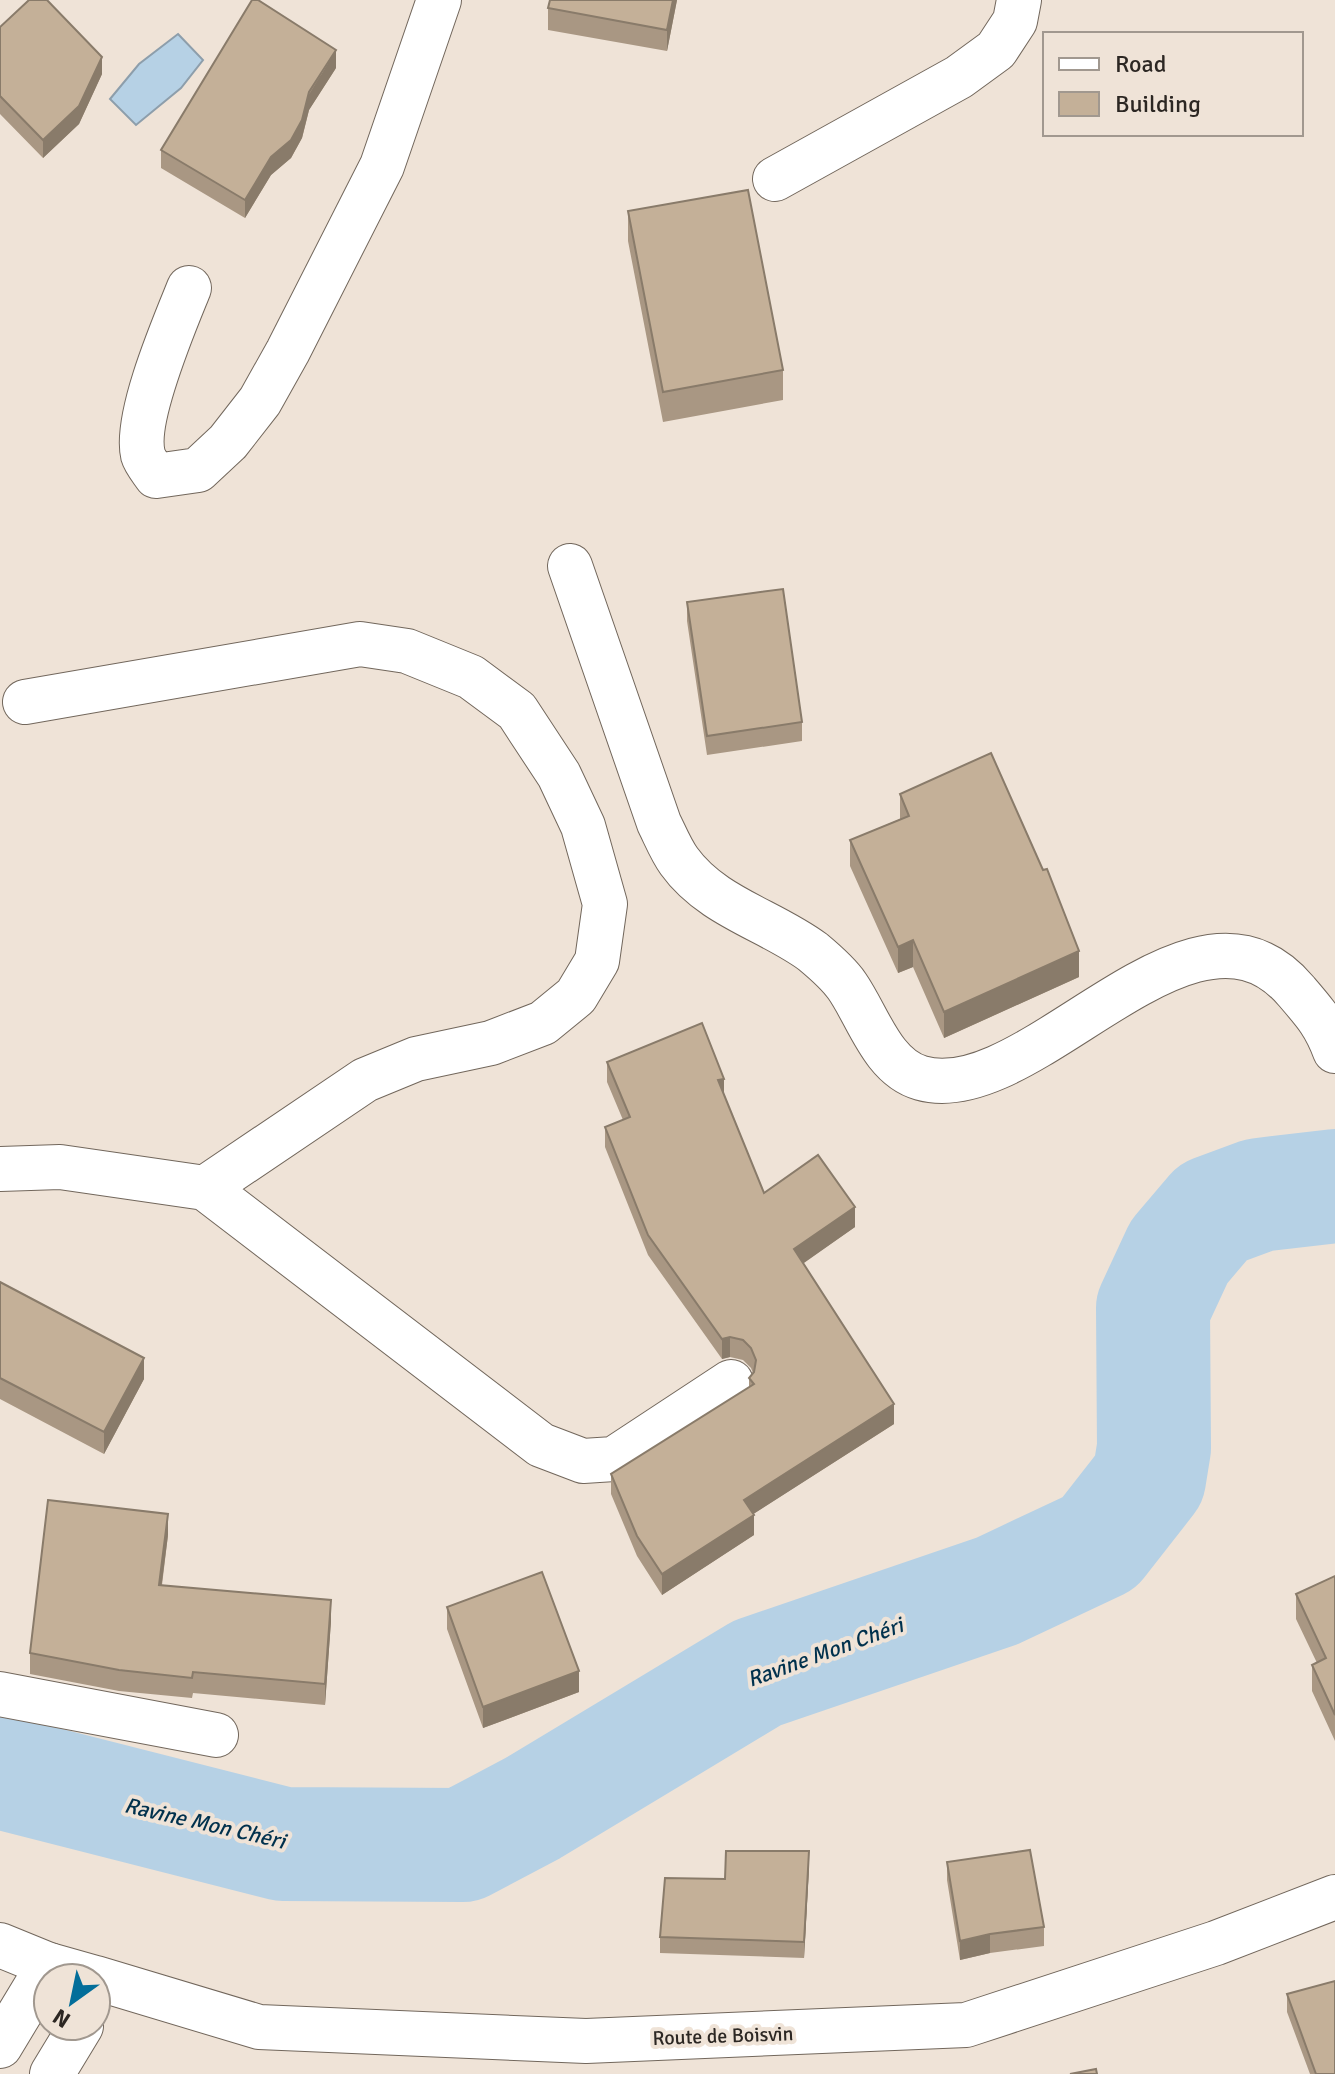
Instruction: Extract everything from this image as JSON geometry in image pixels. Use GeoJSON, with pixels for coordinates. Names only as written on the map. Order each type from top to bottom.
{"type":"FeatureCollection","features":[{"type":"Feature","properties":{"kind":"street"},"geometry":{"type":"LineString","coordinates":[[189,288],[172,331],[143,427],[143,457],[156,476],[198,470],[228,442],[260,401],[382,166],[439,0]]}},
{"type":"Feature","properties":{"kind":"street"},"geometry":{"type":"LineString","coordinates":[[775,179],[959,77],[996,50],[1015,21],[1019,0]]}},
{"type":"Feature","properties":{"kind":"street"},"geometry":{"type":"LineString","coordinates":[[570,566],[659,823],[679,861],[707,890],[829,965],[846,984],[890,1058],[916,1077],[938,1083],[996,1069],[1150,978],[1192,960],[1227,956],[1263,963],[1289,982],[1327,1027],[1335,1051]]}},
{"type":"Feature","properties":{"kind":"street"},"geometry":{"type":"LineString","coordinates":[[25,702],[360,644],[407,651],[471,677],[517,711],[559,775],[583,826],[605,904],[597,961],[576,996],[543,1023],[491,1043],[416,1059],[365,1080],[205,1188]]}},
{"type":"Feature","properties":{"kind":"street"},"geometry":{"type":"LineString","coordinates":[[0,1169],[60,1167],[205,1188],[541,1445],[583,1461],[614,1459],[731,1382]]}},
{"type":"Feature","properties":{"kind":"street"},"geometry":{"type":"LineString","coordinates":[[0,1694],[216,1735]]}},
{"type":"Feature","properties":{"kind":"street","name":"Route de Boisvin"},"geometry":{"type":"LineString","coordinates":[[112,1988],[259,2027],[586,2041],[966,2025],[1216,1943],[1335,1897]]}},
{"type":"Feature","properties":{"kind":"street","name":"Route de Boisvin"},"geometry":{"type":"LineString","coordinates":[[0,1945],[42,1962]]}},
{"type":"Feature","properties":{"kind":"street"},"geometry":{"type":"LineString","coordinates":[[0,2046],[32,1993]]}},
{"type":"Feature","properties":{"kind":"street"},"geometry":{"type":"LineString","coordinates":[[52,2074],[71,2042]]}},
{"type":"Feature","properties":{"kind":"water"},"geometry":{"type":"Polygon","coordinates":[[[178,34],[203,60],[181,88],[136,125],[110,99],[139,64],[178,34]]]}},
{"type":"Feature","properties":{"kind":"building"},"geometry":{"type":"Polygon","coordinates":[[[29,0],[47,0],[102,57],[79,106],[43,140],[0,96],[0,27],[29,0]]]}},
{"type":"Feature","properties":{"kind":"building"},"geometry":{"type":"Polygon","coordinates":[[[252,0],[258,0],[336,50],[309,92],[302,120],[291,140],[271,157],[245,200],[161,150],[252,0]]]}},
{"type":"Feature","properties":{"kind":"building"},"geometry":{"type":"Polygon","coordinates":[[[550,0],[673,0],[667,30],[548,8],[550,0]]]}},
{"type":"Feature","properties":{"kind":"building"},"geometry":{"type":"Polygon","coordinates":[[[748,190],[783,370],[663,392],[628,211],[748,190]]]}},
{"type":"Feature","properties":{"kind":"building"},"geometry":{"type":"Polygon","coordinates":[[[783,589],[802,722],[707,736],[687,602],[783,589]]]}},
{"type":"Feature","properties":{"kind":"building"},"geometry":{"type":"Polygon","coordinates":[[[991,753],[1043,870],[1047,869],[1079,951],[944,1012],[913,940],[898,947],[850,840],[909,816],[900,794],[991,753]]]}},
{"type":"Feature","properties":{"kind":"building"},"geometry":{"type":"Polygon","coordinates":[[[702,1023],[724,1079],[718,1080],[764,1193],[818,1155],[855,1207],[794,1249],[894,1404],[744,1500],[754,1515],[662,1574],[637,1536],[611,1474],[754,1384],[749,1378],[754,1372],[756,1360],[743,1340],[722,1339],[648,1235],[605,1127],[630,1117],[607,1062],[702,1023]]]}},
{"type":"Feature","properties":{"kind":"building"},"geometry":{"type":"Polygon","coordinates":[[[0,1282],[144,1358],[104,1432],[0,1378],[0,1282]]]}},
{"type":"Feature","properties":{"kind":"building"},"geometry":{"type":"Polygon","coordinates":[[[48,1500],[168,1514],[159,1585],[331,1600],[325,1684],[193,1672],[192,1678],[119,1670],[30,1653],[48,1500]]]}},
{"type":"Feature","properties":{"kind":"building"},"geometry":{"type":"Polygon","coordinates":[[[542,1572],[579,1671],[483,1707],[447,1607],[542,1572]]]}},
{"type":"Feature","properties":{"kind":"building"},"geometry":{"type":"Polygon","coordinates":[[[1335,1576],[1335,1715],[1312,1665],[1326,1658],[1296,1594],[1335,1576]]]}},
{"type":"Feature","properties":{"kind":"building"},"geometry":{"type":"Polygon","coordinates":[[[1030,1850],[1044,1927],[960,1941],[947,1862],[1030,1850]]]}},
{"type":"Feature","properties":{"kind":"building"},"geometry":{"type":"Polygon","coordinates":[[[726,1851],[809,1851],[804,1942],[660,1937],[665,1878],[725,1879],[726,1851]]]}},
{"type":"Feature","properties":{"kind":"building"},"geometry":{"type":"Polygon","coordinates":[[[1335,1981],[1335,2074],[1316,2074],[1287,1994],[1335,1981]]]}},
{"type":"Feature","properties":{"kind":"building"},"geometry":{"type":"Polygon","coordinates":[[[1096,2069],[1097,2074],[1070,2074],[1096,2069]]]}},
{"type":"Feature","properties":{"kind":"waterway","name":"Ravine Mon Chéri"},"geometry":{"type":"LineString","coordinates":[[0,1772],[283,1844],[463,1845],[533,1808],[757,1673],[997,1591],[1099,1543],[1149,1479],[1154,1448],[1153,1308],[1179,1252],[1213,1212],[1259,1195],[1335,1186]]}}]}
